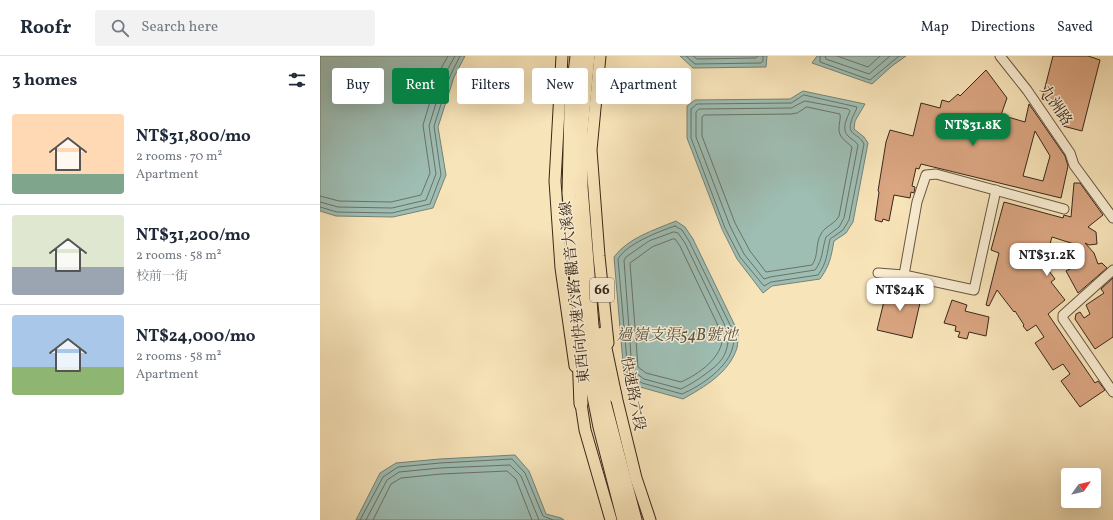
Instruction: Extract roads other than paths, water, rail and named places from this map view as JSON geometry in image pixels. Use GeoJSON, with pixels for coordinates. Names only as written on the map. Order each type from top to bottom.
{"type":"FeatureCollection","features":[{"type":"Feature","properties":{"kind":"highway","name":"東西向快速公路 觀音大溪線"},"geometry":{"type":"LineString","coordinates":[[577,56],[570,108],[569,193],[604,402],[635,520]]}},
{"type":"Feature","properties":{"kind":"highway","name":"東西向快速公路 觀音大溪線"},"geometry":{"type":"LineString","coordinates":[[588,56],[581,131],[581,330],[600,427],[624,520]]}},
{"type":"Feature","properties":{"kind":"highway"},"geometry":{"type":"LineString","coordinates":[[581,262],[581,404]]}},
{"type":"Feature","properties":{"kind":"highway"},"geometry":{"type":"LineString","coordinates":[[581,262],[615,396]]}},
{"type":"Feature","properties":{"kind":"main road"},"geometry":{"type":"LineString","coordinates":[[562,56],[555,182],[561,268],[585,430],[611,520]]}},
{"type":"Feature","properties":{"kind":"main road","name":"快速路六段"},"geometry":{"type":"LineString","coordinates":[[600,56],[591,150],[605,322],[615,396],[636,478],[650,520]]}},
{"type":"Feature","properties":{"kind":"street","name":"九洲路"},"geometry":{"type":"LineString","coordinates":[[1000,56],[1027,90],[1070,153],[1074,165],[1113,218]]}},
{"type":"Feature","properties":{"kind":"street"},"geometry":{"type":"LineString","coordinates":[[904,275],[917,202],[926,175],[936,174],[1064,209]]}},
{"type":"Feature","properties":{"kind":"street"},"geometry":{"type":"LineString","coordinates":[[878,273],[904,275],[974,290],[996,190]]}},
{"type":"Feature","properties":{"kind":"street"},"geometry":{"type":"LineString","coordinates":[[1113,270],[1063,315],[1063,319],[1113,392]]}},
{"type":"Feature","properties":{"kind":"water"},"geometry":{"type":"Polygon","coordinates":[[[320,56],[465,56],[459,68],[457,68],[449,93],[449,68],[392,68],[392,104],[445,104],[438,127],[446,175],[433,208],[393,217],[336,216],[320,211],[320,56]]]}},
{"type":"Feature","properties":{"kind":"water"},"geometry":{"type":"Polygon","coordinates":[[[680,56],[767,56],[766,67],[693,68],[680,56]]]}},
{"type":"Feature","properties":{"kind":"water"},"geometry":{"type":"Polygon","coordinates":[[[817,56],[906,56],[872,84],[812,63],[817,56]]]}},
{"type":"Feature","properties":{"kind":"water"},"geometry":{"type":"Polygon","coordinates":[[[803,91],[865,104],[855,121],[854,129],[864,137],[868,143],[853,222],[846,233],[834,241],[830,261],[820,279],[772,286],[763,293],[737,259],[722,229],[687,138],[687,106],[695,100],[790,99],[803,91]]]}},
{"type":"Feature","properties":{"kind":"water","name":"過嶺支渠54B號池"},"geometry":{"type":"Polygon","coordinates":[[[676,221],[685,227],[693,239],[738,332],[737,348],[728,365],[715,378],[683,399],[640,387],[624,375],[614,257],[620,250],[634,240],[650,231],[676,221]]]}},
{"type":"Feature","properties":{"kind":"water"},"geometry":{"type":"Polygon","coordinates":[[[515,455],[529,471],[546,514],[564,520],[356,520],[380,473],[396,463],[515,455]]]}}]}
